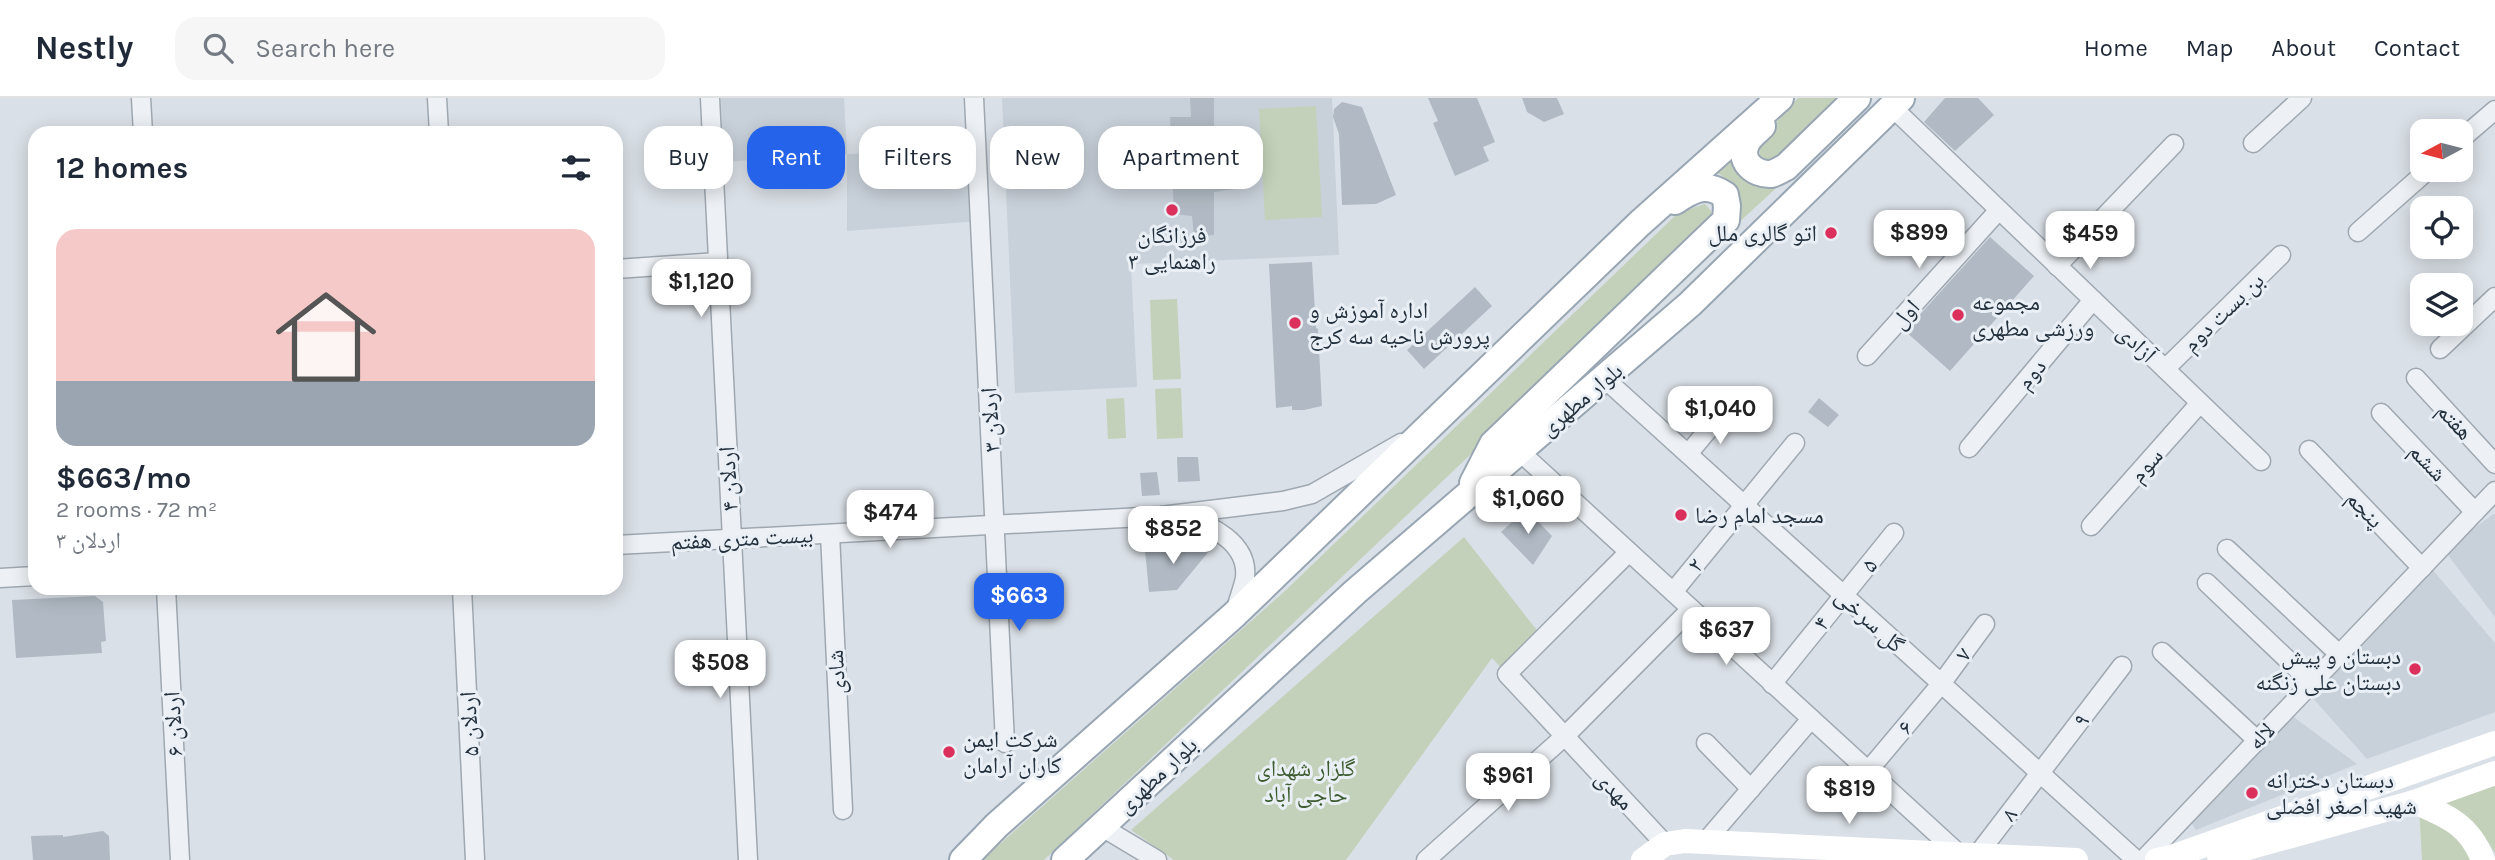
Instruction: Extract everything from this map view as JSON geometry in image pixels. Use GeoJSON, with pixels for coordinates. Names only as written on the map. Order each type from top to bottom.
{"type":"FeatureCollection","features":[{"type":"Feature","properties":{"kind":"main road"},"geometry":{"type":"LineString","coordinates":[[963,860],[997,825],[1234,615],[1639,224],[1780,98]]}},
{"type":"Feature","properties":{"kind":"main road"},"geometry":{"type":"LineString","coordinates":[[1791,98],[1747,142],[1744,153],[1748,166],[1757,172],[1773,174],[1786,167],[1857,98]]}},
{"type":"Feature","properties":{"kind":"main road","name":"بلوار مطهری"},"geometry":{"type":"LineString","coordinates":[[1065,860],[1355,592],[1690,304],[1897,103]]}},
{"type":"Feature","properties":{"kind":"main road"},"geometry":{"type":"LineString","coordinates":[[1465,497],[1493,444],[1726,220],[1725,195],[1713,187],[1702,188],[1682,197],[1639,224]]}},
{"type":"Feature","properties":{"kind":"street"},"geometry":{"type":"LineString","coordinates":[[141,98],[143,126]]}},
{"type":"Feature","properties":{"kind":"street"},"geometry":{"type":"LineString","coordinates":[[437,98],[439,126]]}},
{"type":"Feature","properties":{"kind":"street","name":"اردلان ۴"},"geometry":{"type":"LineString","coordinates":[[709,98],[748,860]]}},
{"type":"Feature","properties":{"kind":"street","name":"اردلان ۳"},"geometry":{"type":"LineString","coordinates":[[974,98],[1005,743]]}},
{"type":"Feature","properties":{"kind":"street"},"geometry":{"type":"LineString","coordinates":[[2253,143],[2302,98]]}},
{"type":"Feature","properties":{"kind":"street","name":"آزادی"},"geometry":{"type":"LineString","coordinates":[[1897,103],[1999,210],[2261,461]]}},
{"type":"Feature","properties":{"kind":"street"},"geometry":{"type":"LineString","coordinates":[[2473,129],[2495,110]]}},
{"type":"Feature","properties":{"kind":"street"},"geometry":{"type":"LineString","coordinates":[[2057,266],[2174,145]]}},
{"type":"Feature","properties":{"kind":"street"},"geometry":{"type":"LineString","coordinates":[[2358,233],[2415,182]]}},
{"type":"Feature","properties":{"kind":"street","name":"اول"},"geometry":{"type":"LineString","coordinates":[[1867,356],[1999,210]]}},
{"type":"Feature","properties":{"kind":"street","name":"بن بست دوم"},"geometry":{"type":"LineString","coordinates":[[2165,369],[2281,255]]}},
{"type":"Feature","properties":{"kind":"street"},"geometry":{"type":"LineString","coordinates":[[623,269],[718,262]]}},
{"type":"Feature","properties":{"kind":"street"},"geometry":{"type":"LineString","coordinates":[[2440,349],[2495,297]]}},
{"type":"Feature","properties":{"kind":"street","name":"دوم"},"geometry":{"type":"LineString","coordinates":[[1969,448],[2093,300]]}},
{"type":"Feature","properties":{"kind":"street","name":"هفتم"},"geometry":{"type":"LineString","coordinates":[[2416,378],[2495,464]]}},
{"type":"Feature","properties":{"kind":"street","name":"گل سرخی"},"geometry":{"type":"LineString","coordinates":[[1605,379],[2136,860]]}},
{"type":"Feature","properties":{"kind":"street","name":"سوم"},"geometry":{"type":"LineString","coordinates":[[2091,526],[2200,403]]}},
{"type":"Feature","properties":{"kind":"street","name":"ششم"},"geometry":{"type":"LineString","coordinates":[[2381,412],[2475,512]]}},
{"type":"Feature","properties":{"kind":"street"},"geometry":{"type":"LineString","coordinates":[[1688,454],[1722,413]]}},
{"type":"Feature","properties":{"kind":"street"},"geometry":{"type":"LineString","coordinates":[[1161,516],[1283,501],[1312,494],[1425,429]]}},
{"type":"Feature","properties":{"kind":"street","name":"۲"},"geometry":{"type":"LineString","coordinates":[[1673,592],[1795,443]]}},
{"type":"Feature","properties":{"kind":"street","name":"پنجم"},"geometry":{"type":"LineString","coordinates":[[2309,450],[2422,568]]}},
{"type":"Feature","properties":{"kind":"street"},"geometry":{"type":"LineString","coordinates":[[1519,451],[1868,771],[1969,854]]}},
{"type":"Feature","properties":{"kind":"street","name":"لاله"},"geometry":{"type":"LineString","coordinates":[[2143,860],[2495,491]]}},
{"type":"Feature","properties":{"kind":"street"},"geometry":{"type":"LineString","coordinates":[[1161,516],[1200,522],[1236,545],[1243,559],[1245,576],[1234,615]]}},
{"type":"Feature","properties":{"kind":"street","name":"بیست متری هفتم"},"geometry":{"type":"LineString","coordinates":[[623,545],[1161,516]]}},
{"type":"Feature","properties":{"kind":"street","name":"۵"},"geometry":{"type":"LineString","coordinates":[[1844,596],[1894,533]]}},
{"type":"Feature","properties":{"kind":"street","name":"شادی"},"geometry":{"type":"LineString","coordinates":[[830,534],[843,810]]}},
{"type":"Feature","properties":{"kind":"street"},"geometry":{"type":"LineString","coordinates":[[2227,549],[2340,654]]}},
{"type":"Feature","properties":{"kind":"street","name":"مهدی"},"geometry":{"type":"LineString","coordinates":[[1629,552],[1507,674],[1665,844]]}},
{"type":"Feature","properties":{"kind":"street"},"geometry":{"type":"LineString","coordinates":[[0,578],[28,576]]}},
{"type":"Feature","properties":{"kind":"street"},"geometry":{"type":"LineString","coordinates":[[2207,583],[2312,683]]}},
{"type":"Feature","properties":{"kind":"street","name":"اردلان ۶"},"geometry":{"type":"LineString","coordinates":[[166,595],[180,860]]}},
{"type":"Feature","properties":{"kind":"street","name":"اردلان ۵"},"geometry":{"type":"LineString","coordinates":[[462,595],[475,860]]}},
{"type":"Feature","properties":{"kind":"street","name":"۴"},"geometry":{"type":"LineString","coordinates":[[1772,684],[1844,596]]}},
{"type":"Feature","properties":{"kind":"street"},"geometry":{"type":"LineString","coordinates":[[1426,860],[1565,737],[1691,609]]}},
{"type":"Feature","properties":{"kind":"street","name":"۷"},"geometry":{"type":"LineString","coordinates":[[1941,684],[1985,624]]}},
{"type":"Feature","properties":{"kind":"street"},"geometry":{"type":"LineString","coordinates":[[2162,652],[2257,740]]}},
{"type":"Feature","properties":{"kind":"street","name":"۹"},"geometry":{"type":"LineString","coordinates":[[2040,774],[2122,666]]}},
{"type":"Feature","properties":{"kind":"street","name":"۶"},"geometry":{"type":"LineString","coordinates":[[1868,771],[1941,684]]}},
{"type":"Feature","properties":{"kind":"street"},"geometry":{"type":"LineString","coordinates":[[1706,841],[1811,719]]}},
{"type":"Feature","properties":{"kind":"street"},"geometry":{"type":"LineString","coordinates":[[1706,743],[1751,789]]}},
{"type":"Feature","properties":{"kind":"street"},"geometry":{"type":"LineString","coordinates":[[2157,860],[2495,743]]}},
{"type":"Feature","properties":{"kind":"street"},"geometry":{"type":"LineString","coordinates":[[2205,860],[2414,802],[2495,773]]}},
{"type":"Feature","properties":{"kind":"street","name":"۸"},"geometry":{"type":"LineString","coordinates":[[1969,854],[2040,774]]}},
{"type":"Feature","properties":{"kind":"street"},"geometry":{"type":"LineString","coordinates":[[2414,802],[2452,818],[2470,836],[2483,860]]}},
{"type":"Feature","properties":{"kind":"street"},"geometry":{"type":"LineString","coordinates":[[1102,827],[1157,860]]}},
{"type":"Feature","properties":{"kind":"street"},"geometry":{"type":"LineString","coordinates":[[1643,860],[1665,844],[1674,841],[2077,860]]}},
{"type":"Feature","properties":{"kind":"shaded area"},"geometry":{"type":"Polygon","coordinates":[[[721,98],[844,98],[847,154],[845,126],[747,126],[747,160],[733,161],[733,126],[722,126],[721,98]]]}},
{"type":"Feature","properties":{"kind":"shaded area","name":"فرزانگان ۳ راهنمایی"},"geometry":{"type":"Polygon","coordinates":[[[1002,98],[1332,98],[1339,255],[1131,264],[1137,387],[1015,393],[1006,189],[1084,189],[1084,126],[1003,126],[1002,98]]]}},
{"type":"Feature","properties":{"kind":"shaded area"},"geometry":{"type":"Polygon","coordinates":[[[976,149],[980,221],[847,231],[847,154],[859,154],[859,189],[976,189],[976,149]]]}},
{"type":"Feature","properties":{"kind":"shaded area"},"geometry":{"type":"Polygon","coordinates":[[[2495,513],[2495,617],[2444,550],[2495,513]]]}},
{"type":"Feature","properties":{"kind":"shaded area","name":"دبستان و پیش دبستان علی زنگنه"},"geometry":{"type":"Polygon","coordinates":[[[2431,568],[2495,643],[2495,712],[2367,759],[2311,696],[2431,568]]]}},
{"type":"Feature","properties":{"kind":"shaded area","name":"دبستان دخترانه شهید اصغر افضلی"},"geometry":{"type":"Polygon","coordinates":[[[2291,715],[2357,764],[2196,830],[2190,821],[2291,715]]]}},
{"type":"Feature","properties":{"kind":"green space"},"geometry":{"type":"Polygon","coordinates":[[[1798,98],[1837,98],[1772,162],[1760,156],[1759,141],[1798,98]]]}},
{"type":"Feature","properties":{"kind":"green space"},"geometry":{"type":"Polygon","coordinates":[[[1316,106],[1322,217],[1265,220],[1263,126],[1260,126],[1259,109],[1316,106]]]}},
{"type":"Feature","properties":{"kind":"green space"},"geometry":{"type":"Polygon","coordinates":[[[1728,156],[1739,170],[1788,177],[1734,227],[1731,186],[1727,180],[1711,170],[1728,156]]]}},
{"type":"Feature","properties":{"kind":"green space"},"geometry":{"type":"Polygon","coordinates":[[[1705,204],[1711,211],[1711,226],[1044,860],[982,860],[1286,590],[1678,213],[1705,204]]]}},
{"type":"Feature","properties":{"kind":"green space"},"geometry":{"type":"Polygon","coordinates":[[[1177,299],[1181,379],[1153,380],[1150,300],[1177,299]]]}},
{"type":"Feature","properties":{"kind":"green space"},"geometry":{"type":"Polygon","coordinates":[[[1181,388],[1183,438],[1157,439],[1155,389],[1181,388]]]}},
{"type":"Feature","properties":{"kind":"green space"},"geometry":{"type":"Polygon","coordinates":[[[1124,398],[1126,438],[1108,439],[1106,399],[1124,398]]]}},
{"type":"Feature","properties":{"kind":"green space","name":"گلزار شهدای حاجی آباد"},"geometry":{"type":"Polygon","coordinates":[[[1464,537],[1543,638],[1507,674],[1492,658],[1346,860],[1174,860],[1131,830],[1464,537]]]}},
{"type":"Feature","properties":{"kind":"green space"},"geometry":{"type":"Polygon","coordinates":[[[2495,783],[2495,853],[2472,824],[2443,802],[2495,783]]]}},
{"type":"Feature","properties":{"kind":"green space"},"geometry":{"type":"Polygon","coordinates":[[[2419,807],[2448,821],[2474,860],[2422,860],[2419,807]]]}},
{"type":"Feature","properties":{"kind":"building"},"geometry":{"type":"Polygon","coordinates":[[[1190,98],[1214,98],[1214,126],[1170,126],[1170,117],[1191,117],[1190,98]]]}},
{"type":"Feature","properties":{"kind":"building"},"geometry":{"type":"Polygon","coordinates":[[[1428,98],[1477,98],[1495,142],[1483,147],[1489,161],[1455,176],[1433,123],[1438,121],[1428,98]]]}},
{"type":"Feature","properties":{"kind":"building"},"geometry":{"type":"Polygon","coordinates":[[[1522,98],[1557,98],[1564,114],[1544,122],[1527,112],[1522,98]]]}},
{"type":"Feature","properties":{"kind":"building"},"geometry":{"type":"Polygon","coordinates":[[[1945,98],[1978,98],[1994,115],[1955,151],[1924,122],[1945,98]]]}},
{"type":"Feature","properties":{"kind":"building"},"geometry":{"type":"Polygon","coordinates":[[[1342,102],[1362,107],[1396,195],[1376,204],[1342,205],[1339,134],[1333,117],[1334,109],[1342,102]]]}},
{"type":"Feature","properties":{"kind":"building"},"geometry":{"type":"Polygon","coordinates":[[[1173,189],[1235,189],[1214,192],[1214,235],[1194,237],[1192,216],[1174,214],[1173,189]]]}},
{"type":"Feature","properties":{"kind":"building"},"geometry":{"type":"Polygon","coordinates":[[[1990,237],[2034,276],[1950,371],[1905,331],[1990,237]]]}},
{"type":"Feature","properties":{"kind":"building"},"geometry":{"type":"Polygon","coordinates":[[[1312,262],[1322,406],[1304,410],[1292,410],[1292,406],[1276,408],[1269,264],[1312,262]]]}},
{"type":"Feature","properties":{"kind":"building"},"geometry":{"type":"Polygon","coordinates":[[[1475,287],[1492,306],[1424,369],[1407,350],[1475,287]]]}},
{"type":"Feature","properties":{"kind":"building"},"geometry":{"type":"Polygon","coordinates":[[[1819,398],[1839,415],[1828,427],[1808,412],[1819,398]]]}},
{"type":"Feature","properties":{"kind":"building"},"geometry":{"type":"Polygon","coordinates":[[[1177,457],[1198,457],[1200,481],[1178,482],[1177,457]]]}},
{"type":"Feature","properties":{"kind":"building"},"geometry":{"type":"Polygon","coordinates":[[[1157,472],[1160,495],[1142,496],[1140,473],[1157,472]]]}},
{"type":"Feature","properties":{"kind":"building"},"geometry":{"type":"Polygon","coordinates":[[[1526,509],[1552,536],[1533,565],[1501,532],[1526,509]]]}},
{"type":"Feature","properties":{"kind":"building"},"geometry":{"type":"Polygon","coordinates":[[[1215,544],[1177,590],[1149,592],[1145,550],[1215,544]]]}},
{"type":"Feature","properties":{"kind":"building"},"geometry":{"type":"Polygon","coordinates":[[[95,596],[103,602],[106,641],[101,642],[102,653],[16,658],[12,600],[95,596]]]}},
{"type":"Feature","properties":{"kind":"building"},"geometry":{"type":"Polygon","coordinates":[[[103,831],[109,836],[110,860],[33,860],[31,836],[63,837],[103,831]]]}},
{"type":"Feature","properties":{"kind":"place","name":"فرزانگان ۳ راهنمایی"},"geometry":{"type":"Point","coordinates":[1172,210]}},
{"type":"Feature","properties":{"kind":"place","name":"اتو گالری ملل"},"geometry":{"type":"Point","coordinates":[1831,233]}},
{"type":"Feature","properties":{"kind":"place","name":"مجموعه ورزشی مطهری"},"geometry":{"type":"Point","coordinates":[1958,315]}},
{"type":"Feature","properties":{"kind":"place","name":"اداره آموزش و پرورش ناحیه سه کرج"},"geometry":{"type":"Point","coordinates":[1295,323]}},
{"type":"Feature","properties":{"kind":"place","name":"مسجد امام رضا"},"geometry":{"type":"Point","coordinates":[1681,515]}},
{"type":"Feature","properties":{"kind":"place","name":"دبستان و پیش دبستان علی زنگنه"},"geometry":{"type":"Point","coordinates":[2415,669]}},
{"type":"Feature","properties":{"kind":"place","name":"شرکت ایمن کاران آرامان"},"geometry":{"type":"Point","coordinates":[949,752]}},
{"type":"Feature","properties":{"kind":"place","name":"دبستان دخترانه شهید اصغر افضلی"},"geometry":{"type":"Point","coordinates":[2252,793]}}]}
